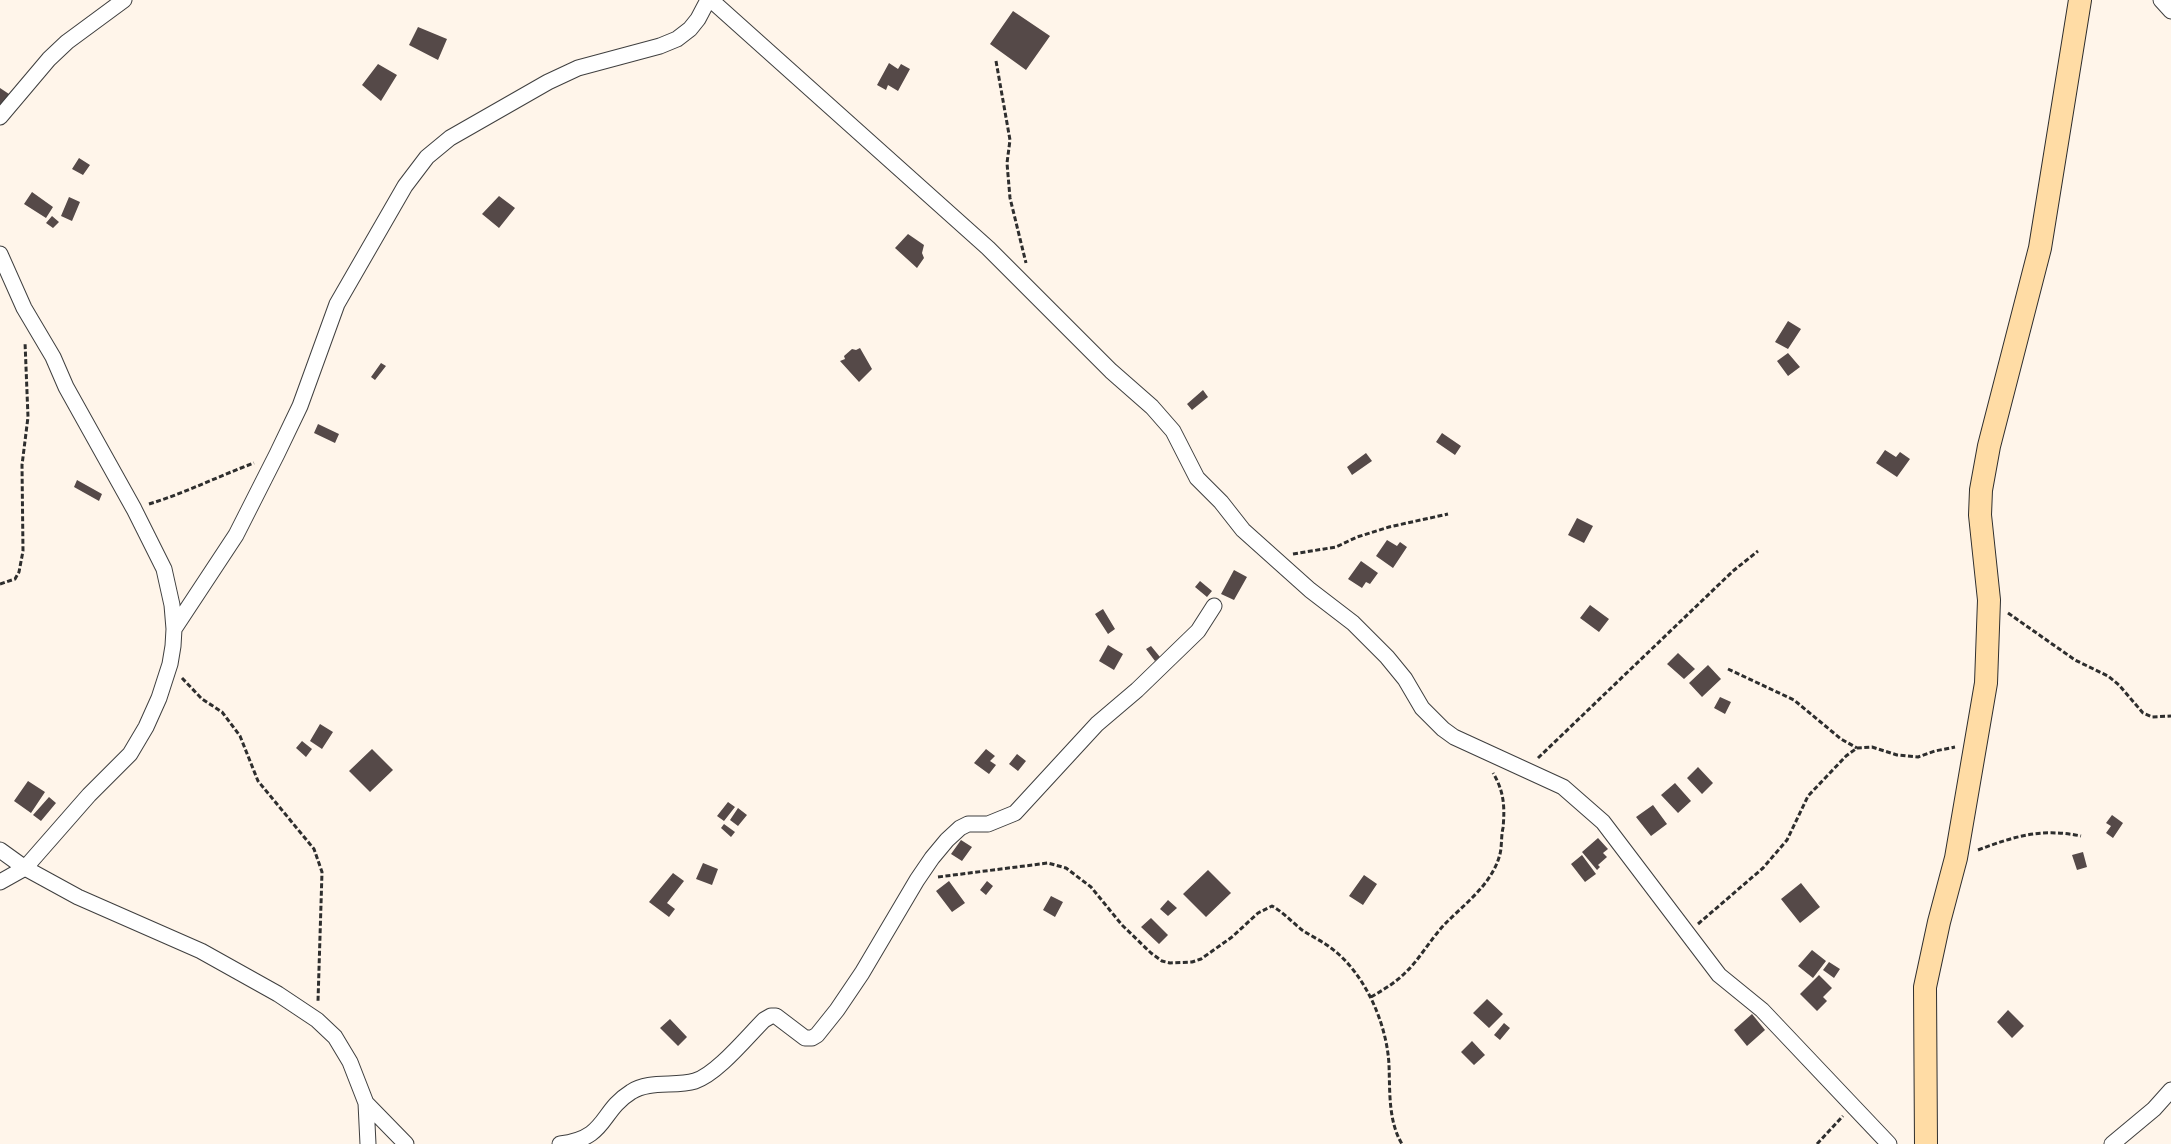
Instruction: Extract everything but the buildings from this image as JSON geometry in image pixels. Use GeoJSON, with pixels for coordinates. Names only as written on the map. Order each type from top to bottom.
{"type":"FeatureCollection","features":[{"type":"Feature","properties":{"kind":"main road"},"geometry":{"type":"LineString","coordinates":[[1926,1144],[1925,987],[1939,922],[1956,858],[1986,684],[1989,600],[1980,515],[1981,490],[1989,446],[2040,248],[2080,0]]}},
{"type":"Feature","properties":{"kind":"street"},"geometry":{"type":"LineString","coordinates":[[0,117],[49,59],[67,42],[124,0]]}},
{"type":"Feature","properties":{"kind":"street"},"geometry":{"type":"LineString","coordinates":[[174,629],[236,535],[300,406],[337,304],[405,186],[427,157],[450,138],[548,82],[578,68],[660,46],[677,39],[690,29],[709,0],[988,248],[1111,372],[1152,407],[1173,432],[1197,478],[1221,502],[1243,530],[1270,556],[1353,623],[1387,657],[1405,679],[1422,708],[1443,729],[1454,737],[1563,787],[1603,822],[1719,975],[1762,1010],[1889,1144]]}},
{"type":"Feature","properties":{"kind":"street"},"geometry":{"type":"LineString","coordinates":[[2161,0],[2171,11]]}},
{"type":"Feature","properties":{"kind":"street"},"geometry":{"type":"LineString","coordinates":[[0,254],[24,308],[53,357],[66,387],[134,509],[164,569],[172,605],[174,629],[170,664],[159,698],[146,727],[130,754],[89,795],[25,868],[0,882]]}},
{"type":"Feature","properties":{"kind":"street"},"geometry":{"type":"LineString","coordinates":[[560,1144],[583,1140],[594,1133],[617,1104],[632,1091],[644,1087],[685,1084],[711,1073],[764,1020],[771,1016],[776,1016],[805,1038],[812,1038],[818,1035],[837,1010],[872,956],[932,858],[960,828],[968,824],[988,824],[1015,812],[1097,724],[1137,690],[1198,630],[1214,606]]}},
{"type":"Feature","properties":{"kind":"street"},"geometry":{"type":"LineString","coordinates":[[0,850],[25,868],[78,897],[201,951],[278,994],[318,1020],[335,1037],[350,1062],[366,1103],[368,1144]]}},
{"type":"Feature","properties":{"kind":"street"},"geometry":{"type":"LineString","coordinates":[[2112,1144],[2154,1109],[2171,1090]]}},
{"type":"Feature","properties":{"kind":"street"},"geometry":{"type":"LineString","coordinates":[[366,1103],[406,1144]]}},
{"type":"Feature","properties":{"kind":"path"},"geometry":{"type":"LineString","coordinates":[[996,61],[1010,140],[1007,163],[1010,198],[1032,293]]}},
{"type":"Feature","properties":{"kind":"path"},"geometry":{"type":"LineString","coordinates":[[0,584],[15,579],[20,572],[23,551],[22,465],[28,417],[25,338]]}},
{"type":"Feature","properties":{"kind":"path"},"geometry":{"type":"LineString","coordinates":[[134,509],[176,496],[277,454]]}},
{"type":"Feature","properties":{"kind":"path"},"geometry":{"type":"LineString","coordinates":[[1270,556],[1336,547],[1357,537],[1389,527],[1448,514]]}},
{"type":"Feature","properties":{"kind":"path"},"geometry":{"type":"LineString","coordinates":[[1526,769],[1733,571],[1758,551]]}},
{"type":"Feature","properties":{"kind":"path"},"geometry":{"type":"LineString","coordinates":[[1989,600],[2076,660],[2108,676],[2120,686],[2144,713],[2152,717],[2171,716]]}},
{"type":"Feature","properties":{"kind":"path"},"geometry":{"type":"LineString","coordinates":[[170,664],[202,698],[222,712],[240,736],[258,781],[314,849],[322,872],[318,1020]]}},
{"type":"Feature","properties":{"kind":"path"},"geometry":{"type":"LineString","coordinates":[[1728,668],[1794,700],[1841,739],[1857,748]]}},
{"type":"Feature","properties":{"kind":"path"},"geometry":{"type":"LineString","coordinates":[[1688,933],[1763,868],[1787,840],[1808,796],[1846,756],[1857,748],[1872,747],[1897,755],[1918,757],[1935,751],[1975,744]]}},
{"type":"Feature","properties":{"kind":"path"},"geometry":{"type":"LineString","coordinates":[[1371,997],[1392,985],[1406,972],[1445,924],[1460,912],[1494,869],[1500,854],[1505,808],[1502,792],[1492,772]]}},
{"type":"Feature","properties":{"kind":"path"},"geometry":{"type":"LineString","coordinates":[[1956,858],[2024,835],[2043,831],[2081,836]]}},
{"type":"Feature","properties":{"kind":"path"},"geometry":{"type":"LineString","coordinates":[[917,880],[1048,863],[1066,868],[1091,887],[1122,925],[1151,953],[1170,964],[1192,962],[1201,959],[1232,937],[1258,913],[1272,906],[1303,931],[1333,949],[1358,976],[1371,997],[1386,1036],[1390,1101],[1402,1144]]}},
{"type":"Feature","properties":{"kind":"path"},"geometry":{"type":"LineString","coordinates":[[1817,1144],[1852,1107]]}}]}
